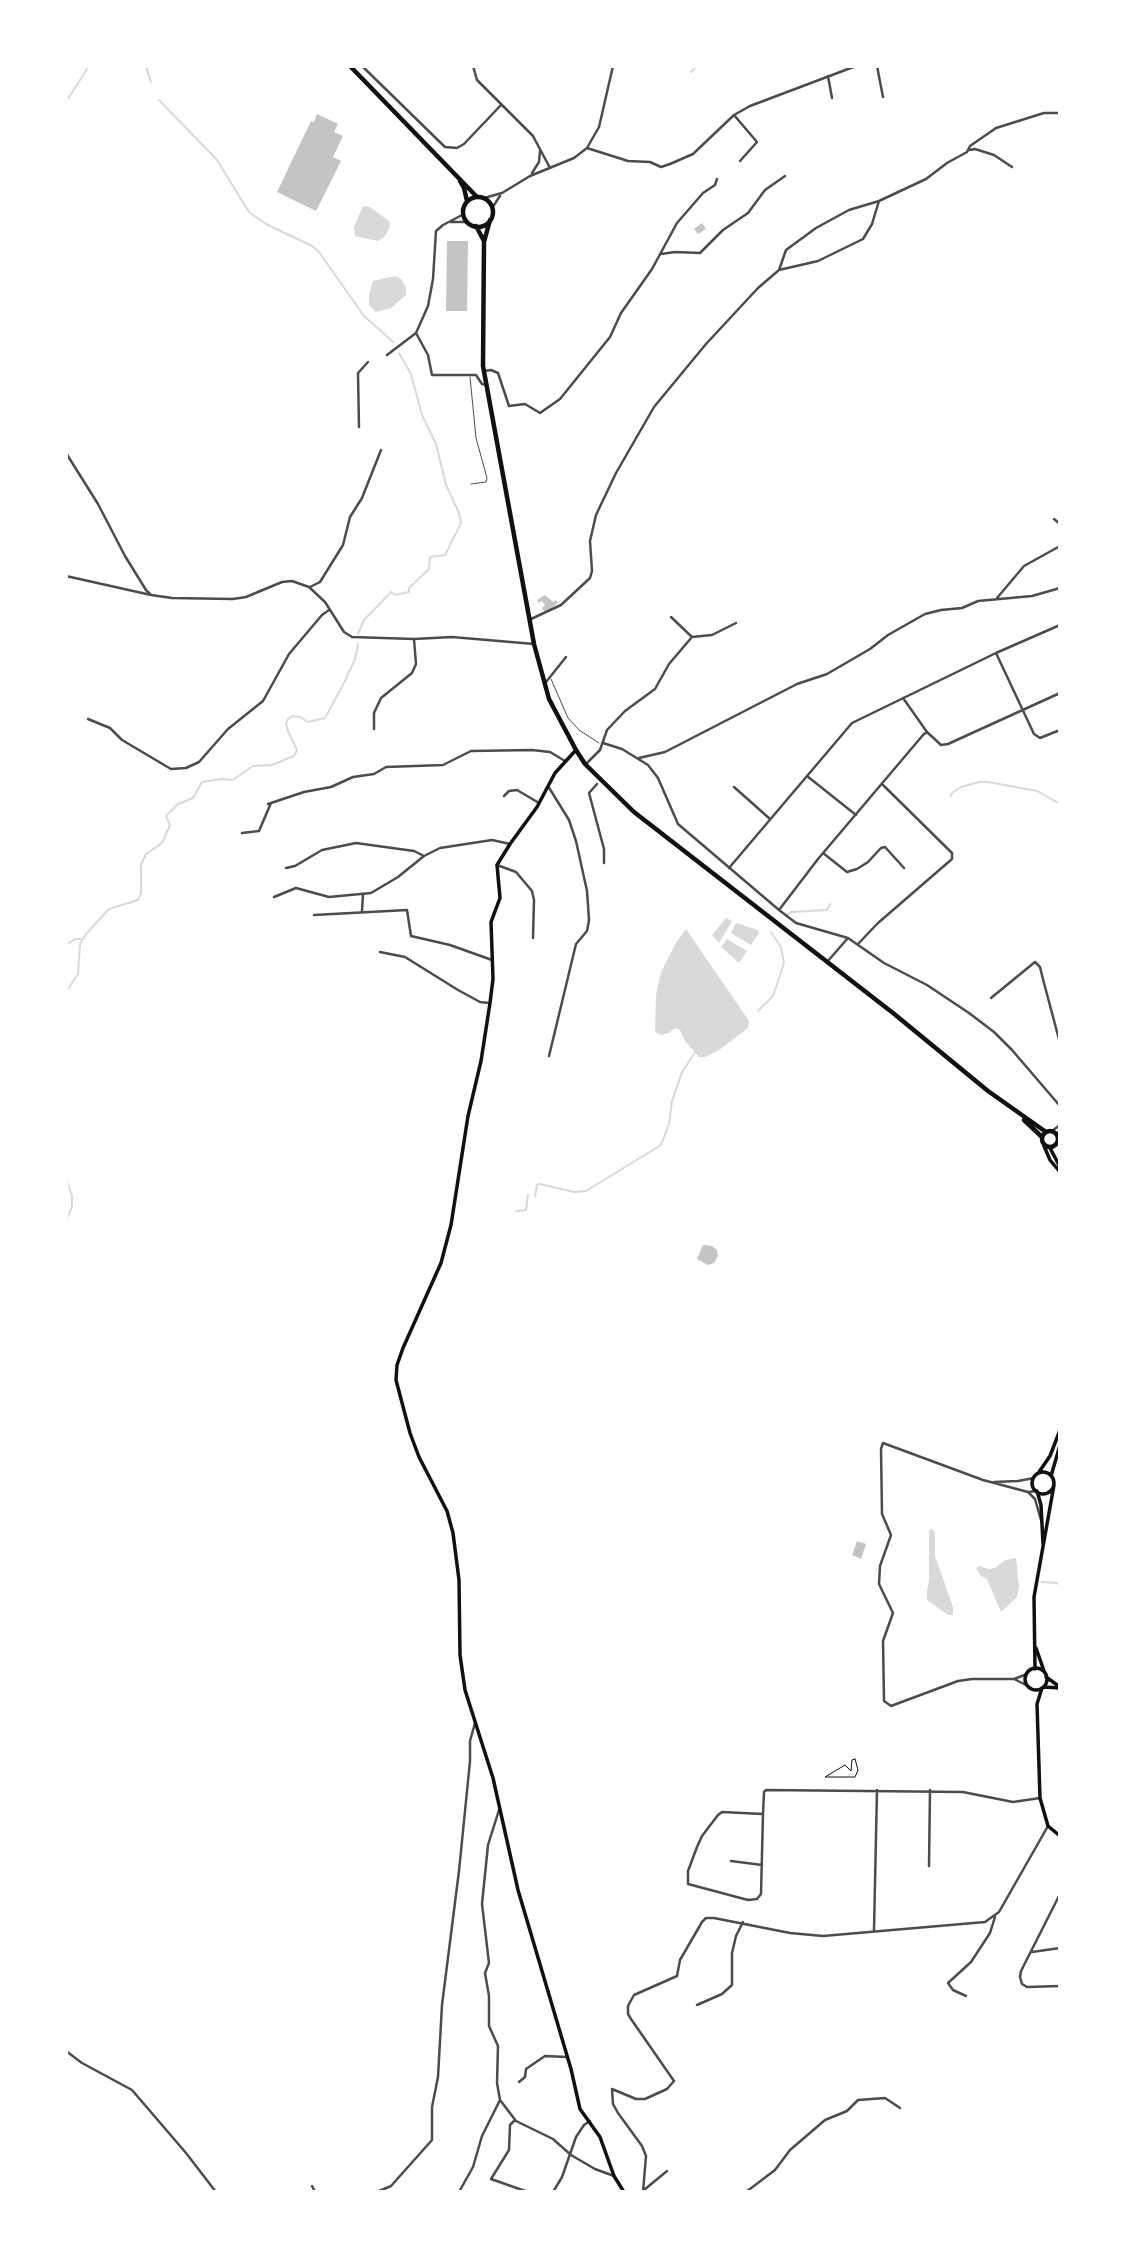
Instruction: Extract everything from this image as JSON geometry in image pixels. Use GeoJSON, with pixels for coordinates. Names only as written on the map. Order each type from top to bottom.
{"type":"FeatureCollection","features":[{"type":"Feature","properties":{"kind":"main road"},"geometry":{"type":"LineString","coordinates":[[350,66],[477,197]]}},
{"type":"Feature","properties":{"kind":"main road"},"geometry":{"type":"LineString","coordinates":[[452,169],[464,188],[467,201],[464,214],[468,222],[476,226],[484,225],[490,220]]}},
{"type":"Feature","properties":{"kind":"main road"},"geometry":{"type":"LineString","coordinates":[[467,201],[477,197],[484,198],[492,208],[484,242],[484,371],[534,644],[554,712],[576,750],[585,764],[634,812],[1021,1116],[1052,1136]]}},
{"type":"Feature","properties":{"kind":"main road"},"geometry":{"type":"LineString","coordinates":[[476,226],[484,242]]}},
{"type":"Feature","properties":{"kind":"main road"},"geometry":{"type":"LineString","coordinates":[[576,750],[565,761],[497,865],[500,898],[491,922],[490,1003],[446,1247],[403,1348],[397,1365],[396,1380],[410,1433],[419,1457],[447,1511],[453,1533],[459,1580],[465,1690],[492,1778],[518,1890],[580,2109],[600,2137],[614,2176],[624,2192]]}},
{"type":"Feature","properties":{"kind":"main road"},"geometry":{"type":"LineString","coordinates":[[1052,1136],[1050,1160],[1059,1172]]}},
{"type":"Feature","properties":{"kind":"main road"},"geometry":{"type":"LineString","coordinates":[[1052,1136],[1050,1147],[1059,1167]]}},
{"type":"Feature","properties":{"kind":"main road"},"geometry":{"type":"LineString","coordinates":[[1050,1147],[1059,1150]]}},
{"type":"Feature","properties":{"kind":"main road"},"geometry":{"type":"LineString","coordinates":[[1042,1557],[1041,1520],[1037,1491],[1033,1485],[1034,1478],[1050,1456],[1059,1430]]}},
{"type":"Feature","properties":{"kind":"main road"},"geometry":{"type":"LineString","coordinates":[[1035,1669],[1034,1597],[1054,1485],[1051,1476],[1059,1445]]}},
{"type":"Feature","properties":{"kind":"main road"},"geometry":{"type":"LineString","coordinates":[[1038,1474],[1046,1472],[1051,1476]]}},
{"type":"Feature","properties":{"kind":"main road"},"geometry":{"type":"LineString","coordinates":[[1037,1491],[1047,1493],[1054,1485]]}},
{"type":"Feature","properties":{"kind":"main road"},"geometry":{"type":"LineString","coordinates":[[1035,1643],[1045,1675],[1037,1704],[1040,1798],[1048,1826],[1059,1836]]}},
{"type":"Feature","properties":{"kind":"main road"},"geometry":{"type":"LineString","coordinates":[[1037,1704],[1025,1680],[1027,1674],[1035,1669],[1041,1670],[1059,1688]]}},
{"type":"Feature","properties":{"kind":"main road"},"geometry":{"type":"LineString","coordinates":[[1029,1687],[1035,1690],[1059,1688]]}},
{"type":"Feature","properties":{"kind":"street"},"geometry":{"type":"LineString","coordinates":[[362,66],[445,147],[457,148],[464,144],[501,105]]}},
{"type":"Feature","properties":{"kind":"street"},"geometry":{"type":"LineString","coordinates":[[473,66],[477,80],[533,136],[550,168]]}},
{"type":"Feature","properties":{"kind":"street"},"geometry":{"type":"LineString","coordinates":[[484,198],[502,193],[530,176],[574,158],[587,148],[599,127],[613,66]]}},
{"type":"Feature","properties":{"kind":"street"},"geometry":{"type":"LineString","coordinates":[[587,148],[613,158],[650,162],[653,166],[661,167],[693,154],[734,115],[762,100],[856,66]]}},
{"type":"Feature","properties":{"kind":"street"},"geometry":{"type":"LineString","coordinates":[[877,66],[883,97]]}},
{"type":"Feature","properties":{"kind":"street"},"geometry":{"type":"LineString","coordinates":[[828,76],[832,98]]}},
{"type":"Feature","properties":{"kind":"street"},"geometry":{"type":"LineString","coordinates":[[779,270],[786,250],[816,228],[849,210],[879,201],[926,179],[996,128],[1044,113],[1059,113]]}},
{"type":"Feature","properties":{"kind":"street"},"geometry":{"type":"LineString","coordinates":[[734,115],[757,142],[740,161]]}},
{"type":"Feature","properties":{"kind":"street"},"geometry":{"type":"LineString","coordinates":[[530,176],[539,162],[540,146]]}},
{"type":"Feature","properties":{"kind":"street"},"geometry":{"type":"LineString","coordinates":[[970,149],[994,155],[1012,167]]}},
{"type":"Feature","properties":{"kind":"street"},"geometry":{"type":"LineString","coordinates":[[661,254],[700,253],[723,230],[748,213],[765,190],[785,176]]}},
{"type":"Feature","properties":{"kind":"street"},"geometry":{"type":"LineString","coordinates":[[484,371],[498,373],[509,406],[525,404],[535,411],[543,412],[560,399],[610,337],[621,313],[661,254],[677,223],[703,193],[715,185],[717,179]]}},
{"type":"Feature","properties":{"kind":"street"},"geometry":{"type":"LineString","coordinates":[[492,208],[502,193]]}},
{"type":"Feature","properties":{"kind":"street"},"geometry":{"type":"LineString","coordinates":[[530,620],[561,605],[590,578],[590,541],[596,515],[616,474],[654,407],[706,344],[758,288],[779,270],[818,261],[863,239],[872,224],[879,201]]}},
{"type":"Feature","properties":{"kind":"street"},"geometry":{"type":"LineString","coordinates":[[387,355],[416,333],[431,293],[436,231],[464,214]]}},
{"type":"Feature","properties":{"kind":"street"},"geometry":{"type":"LineString","coordinates":[[449,222],[468,222]]}},
{"type":"Feature","properties":{"kind":"street"},"geometry":{"type":"LineString","coordinates":[[416,333],[428,355],[432,375],[476,375],[482,384],[487,385]]}},
{"type":"Feature","properties":{"kind":"street"},"geometry":{"type":"LineString","coordinates":[[359,428],[358,373],[368,362]]}},
{"type":"Feature","properties":{"kind":"street"},"geometry":{"type":"LineString","coordinates":[[309,587],[320,582],[342,545],[350,516],[362,498],[381,450]]}},
{"type":"Feature","properties":{"kind":"street"},"geometry":{"type":"LineString","coordinates":[[66,453],[103,512],[125,556],[151,595]]}},
{"type":"Feature","properties":{"kind":"street"},"geometry":{"type":"LineString","coordinates":[[1054,519],[1059,524]]}},
{"type":"Feature","properties":{"kind":"street"},"geometry":{"type":"LineString","coordinates":[[998,598],[1024,566],[1059,545]]}},
{"type":"Feature","properties":{"kind":"street"},"geometry":{"type":"LineString","coordinates":[[66,576],[172,598],[233,599],[254,595],[282,582],[292,581],[309,587],[325,603],[344,632],[352,637],[414,639],[452,636],[534,644]]}},
{"type":"Feature","properties":{"kind":"street"},"geometry":{"type":"LineString","coordinates":[[639,758],[657,755],[796,684],[827,674],[925,614],[962,608],[978,601],[1032,596],[1059,588]]}},
{"type":"Feature","properties":{"kind":"street"},"geometry":{"type":"LineString","coordinates":[[88,719],[110,729],[122,740],[171,769],[186,768],[199,762],[228,729],[263,701],[289,654],[329,610]]}},
{"type":"Feature","properties":{"kind":"street"},"geometry":{"type":"LineString","coordinates":[[671,617],[692,637]]}},
{"type":"Feature","properties":{"kind":"street"},"geometry":{"type":"LineString","coordinates":[[585,764],[595,757],[604,735],[625,711],[655,689],[669,664],[692,637],[712,635],[736,623]]}},
{"type":"Feature","properties":{"kind":"street"},"geometry":{"type":"LineString","coordinates":[[729,868],[852,723],[1059,625]]}},
{"type":"Feature","properties":{"kind":"street"},"geometry":{"type":"LineString","coordinates":[[374,729],[374,713],[381,698],[412,673],[416,664],[414,639]]}},
{"type":"Feature","properties":{"kind":"street"},"geometry":{"type":"LineString","coordinates":[[996,653],[1037,738],[1059,730]]}},
{"type":"Feature","properties":{"kind":"street"},"geometry":{"type":"LineString","coordinates":[[544,684],[566,657]]}},
{"type":"Feature","properties":{"kind":"street"},"geometry":{"type":"LineString","coordinates":[[903,698],[927,732],[941,745],[1059,693]]}},
{"type":"Feature","properties":{"kind":"street"},"geometry":{"type":"LineString","coordinates":[[779,910],[823,853],[927,732]]}},
{"type":"Feature","properties":{"kind":"street"},"geometry":{"type":"LineString","coordinates":[[602,743],[639,758],[658,778],[678,824],[779,910],[796,923],[848,938],[884,963],[927,985],[994,1032],[1059,1106]]}},
{"type":"Feature","properties":{"kind":"street"},"geometry":{"type":"LineString","coordinates":[[242,833],[259,831],[270,804],[304,792],[331,787],[353,777],[374,774],[386,767],[443,765],[471,751],[532,750],[550,752],[565,761]]}},
{"type":"Feature","properties":{"kind":"street"},"geometry":{"type":"LineString","coordinates":[[807,776],[856,816]]}},
{"type":"Feature","properties":{"kind":"street"},"geometry":{"type":"LineString","coordinates":[[597,784],[589,793],[604,849],[604,863]]}},
{"type":"Feature","properties":{"kind":"street"},"geometry":{"type":"LineString","coordinates":[[858,944],[878,923],[952,859],[952,853],[883,785]]}},
{"type":"Feature","properties":{"kind":"street"},"geometry":{"type":"LineString","coordinates":[[548,786],[569,820],[576,841],[587,891],[589,920],[587,931],[576,944],[549,1056]]}},
{"type":"Feature","properties":{"kind":"street"},"geometry":{"type":"LineString","coordinates":[[734,787],[771,819]]}},
{"type":"Feature","properties":{"kind":"street"},"geometry":{"type":"LineString","coordinates":[[504,796],[509,791],[517,790],[539,803]]}},
{"type":"Feature","properties":{"kind":"street"},"geometry":{"type":"LineString","coordinates":[[274,897],[296,888],[310,890],[322,897],[372,893],[424,856],[449,846],[492,840],[509,844]]}},
{"type":"Feature","properties":{"kind":"street"},"geometry":{"type":"LineString","coordinates":[[286,868],[295,866],[323,850],[356,843],[414,851],[424,856]]}},
{"type":"Feature","properties":{"kind":"street"},"geometry":{"type":"LineString","coordinates":[[823,853],[847,872],[868,862],[885,847],[904,867]]}},
{"type":"Feature","properties":{"kind":"street"},"geometry":{"type":"LineString","coordinates":[[497,865],[516,872],[532,891],[533,938]]}},
{"type":"Feature","properties":{"kind":"street"},"geometry":{"type":"LineString","coordinates":[[362,894],[362,912]]}},
{"type":"Feature","properties":{"kind":"street"},"geometry":{"type":"LineString","coordinates":[[314,915],[407,910],[411,936],[450,945],[492,960]]}},
{"type":"Feature","properties":{"kind":"street"},"geometry":{"type":"LineString","coordinates":[[826,963],[848,938]]}},
{"type":"Feature","properties":{"kind":"street"},"geometry":{"type":"LineString","coordinates":[[380,952],[392,952],[405,957],[480,1002],[490,1003]]}},
{"type":"Feature","properties":{"kind":"street"},"geometry":{"type":"LineString","coordinates":[[991,998],[1035,962],[1040,967],[1059,1043]]}},
{"type":"Feature","properties":{"kind":"street"},"geometry":{"type":"LineString","coordinates":[[1052,1136],[1059,1127]]}},
{"type":"Feature","properties":{"kind":"street"},"geometry":{"type":"LineString","coordinates":[[1027,1674],[1014,1679],[958,1681],[891,1706],[887,1704],[883,1697],[883,1641],[893,1613],[879,1584],[880,1566],[891,1535],[881,1508],[883,1443],[983,1480],[1028,1492],[1037,1491]]}},
{"type":"Feature","properties":{"kind":"street"},"geometry":{"type":"LineString","coordinates":[[983,1480],[1018,1481],[1034,1478]]}},
{"type":"Feature","properties":{"kind":"street"},"geometry":{"type":"LineString","coordinates":[[1028,1492],[1035,1499],[1041,1520]]}},
{"type":"Feature","properties":{"kind":"street"},"geometry":{"type":"LineString","coordinates":[[1014,1679],[1029,1687]]}},
{"type":"Feature","properties":{"kind":"street"},"geometry":{"type":"LineString","coordinates":[[377,2192],[391,2186],[432,2140],[432,2107],[438,2077],[440,2022],[459,1871],[470,1741],[475,1721]]}},
{"type":"Feature","properties":{"kind":"street"},"geometry":{"type":"LineString","coordinates":[[763,1814],[722,1812],[718,1815],[697,1847],[688,1871],[688,1884],[753,1900],[761,1895],[766,1790],[930,1790],[974,1793],[1013,1802],[1040,1798]]}},
{"type":"Feature","properties":{"kind":"street"},"geometry":{"type":"LineString","coordinates":[[874,1931],[877,1790]]}},
{"type":"Feature","properties":{"kind":"street"},"geometry":{"type":"LineString","coordinates":[[929,1866],[930,1790]]}},
{"type":"Feature","properties":{"kind":"street"},"geometry":{"type":"LineString","coordinates":[[499,1810],[488,1845],[482,1904],[489,1963],[485,1973],[489,1996],[489,2026],[498,2046],[496,2083],[500,2100],[515,2120],[553,2139],[594,2169],[614,2176]]}},
{"type":"Feature","properties":{"kind":"street"},"geometry":{"type":"LineString","coordinates":[[965,1996],[953,1990],[948,1983],[971,1962],[990,1933],[995,1917],[1048,1826]]}},
{"type":"Feature","properties":{"kind":"street"},"geometry":{"type":"LineString","coordinates":[[731,1861],[762,1865]]}},
{"type":"Feature","properties":{"kind":"street"},"geometry":{"type":"LineString","coordinates":[[1059,1894],[1021,1971],[1024,1986],[1059,1986]]}},
{"type":"Feature","properties":{"kind":"street"},"geometry":{"type":"LineString","coordinates":[[644,2191],[646,2156],[613,2104],[612,2089],[636,2099],[645,2099],[667,2089],[674,2081],[628,2014],[631,1999],[643,1990],[677,1976],[680,1960],[706,1918],[823,1936],[975,1923],[995,1917]]}},
{"type":"Feature","properties":{"kind":"street"},"geometry":{"type":"LineString","coordinates":[[697,2005],[722,1994],[732,1985],[732,1953],[743,1923]]}},
{"type":"Feature","properties":{"kind":"street"},"geometry":{"type":"LineString","coordinates":[[1030,1952],[1059,1948]]}},
{"type":"Feature","properties":{"kind":"street"},"geometry":{"type":"LineString","coordinates":[[66,2051],[131,2090],[216,2192]]}},
{"type":"Feature","properties":{"kind":"street"},"geometry":{"type":"LineString","coordinates":[[519,2082],[525,2077],[527,2069],[545,2056],[567,2057]]}},
{"type":"Feature","properties":{"kind":"street"},"geometry":{"type":"LineString","coordinates":[[746,2192],[775,2170],[790,2150],[825,2120],[847,2111],[858,2100],[885,2098],[900,2108]]}},
{"type":"Feature","properties":{"kind":"street"},"geometry":{"type":"LineString","coordinates":[[459,2192],[473,2167],[482,2136],[500,2100]]}},
{"type":"Feature","properties":{"kind":"street"},"geometry":{"type":"LineString","coordinates":[[515,2120],[510,2125],[509,2150],[491,2179],[528,2192]]}},
{"type":"Feature","properties":{"kind":"street"},"geometry":{"type":"LineString","coordinates":[[553,2192],[562,2177],[580,2130],[590,2121]]}},
{"type":"Feature","properties":{"kind":"street"},"geometry":{"type":"LineString","coordinates":[[644,2191],[667,2171]]}},
{"type":"Feature","properties":{"kind":"street"},"geometry":{"type":"LineString","coordinates":[[312,2186],[314,2192]]}},
{"type":"Feature","properties":{"kind":"street"},"geometry":{"type":"LineString","coordinates":[[391,2186],[393,2192]]}},
{"type":"Feature","properties":{"kind":"lane"},"geometry":{"type":"LineString","coordinates":[[470,374],[476,438],[487,478],[486,482],[471,484]]}},
{"type":"Feature","properties":{"kind":"lane"},"geometry":{"type":"LineString","coordinates":[[550,676],[568,718],[579,730],[602,743]]}},
{"type":"Feature","properties":{"kind":"path"},"geometry":{"type":"LineString","coordinates":[[855,1759],[858,1770],[855,1777],[825,1777],[845,1765],[851,1770],[852,1760],[855,1759]]}},
{"type":"Feature","properties":{"kind":"shaded area"},"geometry":{"type":"Polygon","coordinates":[[[363,206],[370,207],[389,221],[390,227],[378,241],[355,236],[354,227],[363,206]]]}},
{"type":"Feature","properties":{"kind":"shaded area"},"geometry":{"type":"Polygon","coordinates":[[[395,276],[401,279],[406,295],[391,308],[376,312],[369,305],[373,281],[395,276]]]}},
{"type":"Feature","properties":{"kind":"shaded area"},"geometry":{"type":"Polygon","coordinates":[[[726,918],[732,921],[719,943],[712,935],[726,918]]]}},
{"type":"Feature","properties":{"kind":"shaded area"},"geometry":{"type":"Polygon","coordinates":[[[736,923],[758,930],[759,933],[751,945],[731,933],[736,923]]]}},
{"type":"Feature","properties":{"kind":"shaded area"},"geometry":{"type":"Polygon","coordinates":[[[686,929],[749,1021],[748,1028],[705,1057],[699,1057],[685,1041],[680,1030],[675,1028],[661,1035],[655,1032],[656,995],[661,972],[686,929]]]}},
{"type":"Feature","properties":{"kind":"shaded area"},"geometry":{"type":"Polygon","coordinates":[[[727,939],[747,951],[739,963],[721,947],[727,939]]]}},
{"type":"Feature","properties":{"kind":"shaded area"},"geometry":{"type":"Polygon","coordinates":[[[932,1529],[935,1533],[935,1556],[953,1607],[953,1615],[948,1615],[927,1600],[929,1530],[932,1529]]]}},
{"type":"Feature","properties":{"kind":"shaded area"},"geometry":{"type":"Polygon","coordinates":[[[1016,1558],[1019,1587],[1017,1597],[1001,1612],[987,1579],[981,1576],[976,1568],[995,1568],[1005,1560],[1016,1558]]]}},
{"type":"Feature","properties":{"kind":"building"},"geometry":{"type":"Polygon","coordinates":[[[317,114],[338,124],[334,132],[343,136],[333,157],[341,161],[316,211],[277,192],[311,121],[314,122],[317,114]]]}},
{"type":"Feature","properties":{"kind":"building"},"geometry":{"type":"Polygon","coordinates":[[[702,223],[706,229],[698,234],[694,229],[702,223]]]}},
{"type":"Feature","properties":{"kind":"building"},"geometry":{"type":"Polygon","coordinates":[[[447,241],[468,241],[467,311],[446,311],[447,241]]]}},
{"type":"Feature","properties":{"kind":"building"},"geometry":{"type":"Polygon","coordinates":[[[545,595],[558,603],[545,613],[542,608],[545,605],[537,600],[545,595]]]}},
{"type":"Feature","properties":{"kind":"building"},"geometry":{"type":"Polygon","coordinates":[[[703,1245],[717,1250],[718,1256],[714,1263],[708,1265],[697,1259],[703,1245]]]}},
{"type":"Feature","properties":{"kind":"building"},"geometry":{"type":"Polygon","coordinates":[[[857,1541],[866,1544],[861,1559],[852,1555],[857,1541]]]}},
{"type":"Feature","properties":{"kind":"waterway"},"geometry":{"type":"LineString","coordinates":[[66,102],[89,66]]}},
{"type":"Feature","properties":{"kind":"waterway"},"geometry":{"type":"LineString","coordinates":[[146,66],[151,82]]}},
{"type":"Feature","properties":{"kind":"waterway"},"geometry":{"type":"LineString","coordinates":[[691,72],[697,66]]}},
{"type":"Feature","properties":{"kind":"waterway"},"geometry":{"type":"LineString","coordinates":[[159,100],[217,160],[249,212],[319,252],[364,316],[393,342]]}},
{"type":"Feature","properties":{"kind":"waterway"},"geometry":{"type":"LineString","coordinates":[[358,634],[364,620],[391,592],[395,595],[409,592],[409,588],[429,569],[430,557],[445,555],[461,523],[446,485],[436,444],[422,415],[411,374],[399,353]]}},
{"type":"Feature","properties":{"kind":"waterway"},"geometry":{"type":"LineString","coordinates":[[66,992],[78,974],[80,944],[86,934],[109,909],[138,900],[141,893],[141,865],[146,854],[162,843],[170,825],[166,816],[178,804],[193,798],[202,782],[233,780],[253,766],[272,765],[294,756],[297,750],[288,731],[288,719],[292,716],[300,717],[308,722],[325,718],[355,659],[358,644]]}},
{"type":"Feature","properties":{"kind":"waterway"},"geometry":{"type":"LineString","coordinates":[[951,796],[961,787],[988,782],[1037,791],[1060,804]]}},
{"type":"Feature","properties":{"kind":"waterway"},"geometry":{"type":"LineString","coordinates":[[787,915],[791,912],[827,910],[830,904]]}},
{"type":"Feature","properties":{"kind":"waterway"},"geometry":{"type":"LineString","coordinates":[[758,1011],[773,996],[784,963],[781,947],[771,932]]}},
{"type":"Feature","properties":{"kind":"waterway"},"geometry":{"type":"LineString","coordinates":[[66,945],[75,939],[81,939]]}},
{"type":"Feature","properties":{"kind":"waterway"},"geometry":{"type":"LineString","coordinates":[[535,1196],[537,1185],[540,1184],[574,1192],[586,1191],[661,1145],[682,1072],[696,1051]]}},
{"type":"Feature","properties":{"kind":"waterway"},"geometry":{"type":"LineString","coordinates":[[66,1178],[72,1196],[72,1207],[66,1220]]}},
{"type":"Feature","properties":{"kind":"waterway"},"geometry":{"type":"LineString","coordinates":[[516,1211],[526,1210],[528,1195]]}},
{"type":"Feature","properties":{"kind":"waterway"},"geometry":{"type":"LineString","coordinates":[[1042,1582],[1057,1583],[1060,1586]]}}]}
